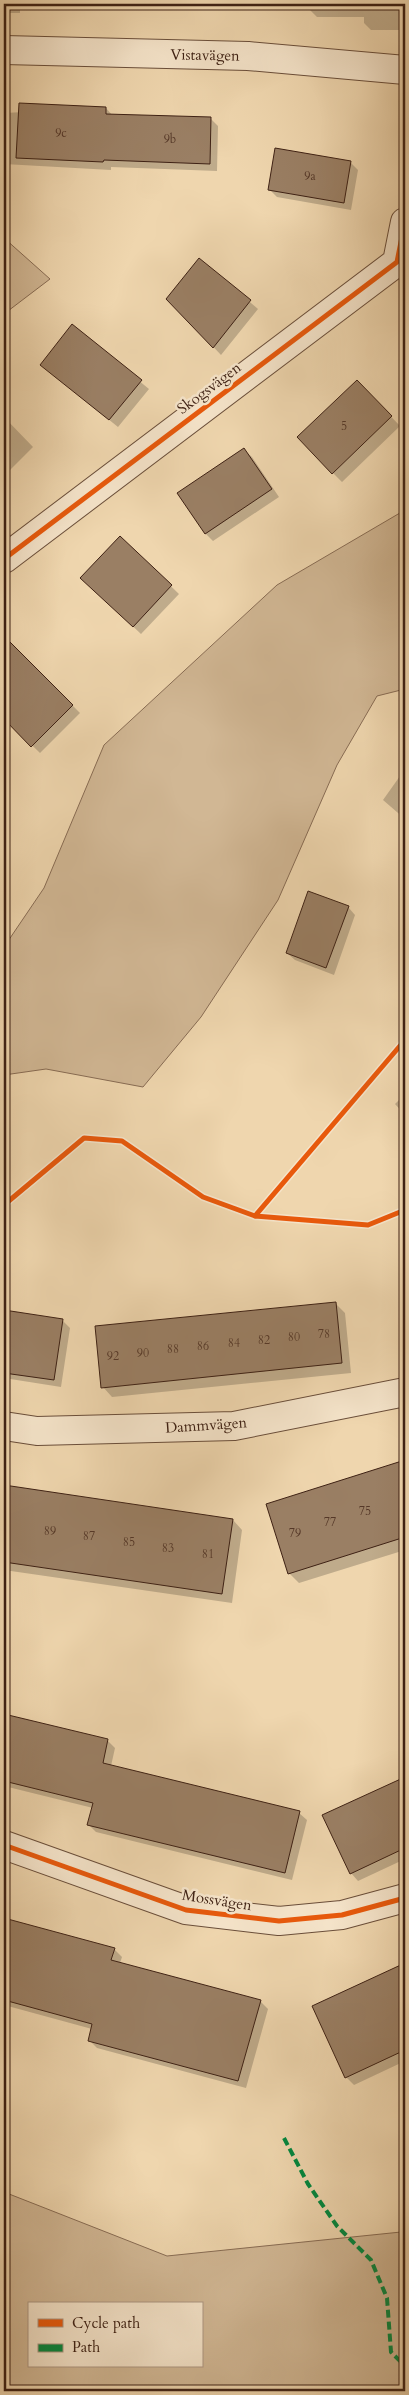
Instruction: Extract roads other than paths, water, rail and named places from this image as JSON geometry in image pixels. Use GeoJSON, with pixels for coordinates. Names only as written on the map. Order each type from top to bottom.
{"type":"FeatureCollection","features":[{"type":"Feature","properties":{"kind":"street","name":"Vistavägen"},"geometry":{"type":"LineString","coordinates":[[4,50],[248,56],[405,70]]}},
{"type":"Feature","properties":{"kind":"street","name":"Skogsvägen"},"geometry":{"type":"LineString","coordinates":[[4,559],[397,262],[405,222]]}},
{"type":"Feature","properties":{"kind":"street","name":"Dammvägen"},"geometry":{"type":"LineString","coordinates":[[4,1426],[37,1432],[234,1426],[405,1392]]}},
{"type":"Feature","properties":{"kind":"street","name":"Mossvägen"},"geometry":{"type":"LineString","coordinates":[[4,1845],[186,1910],[279,1921],[342,1915],[405,1898]]}}]}
